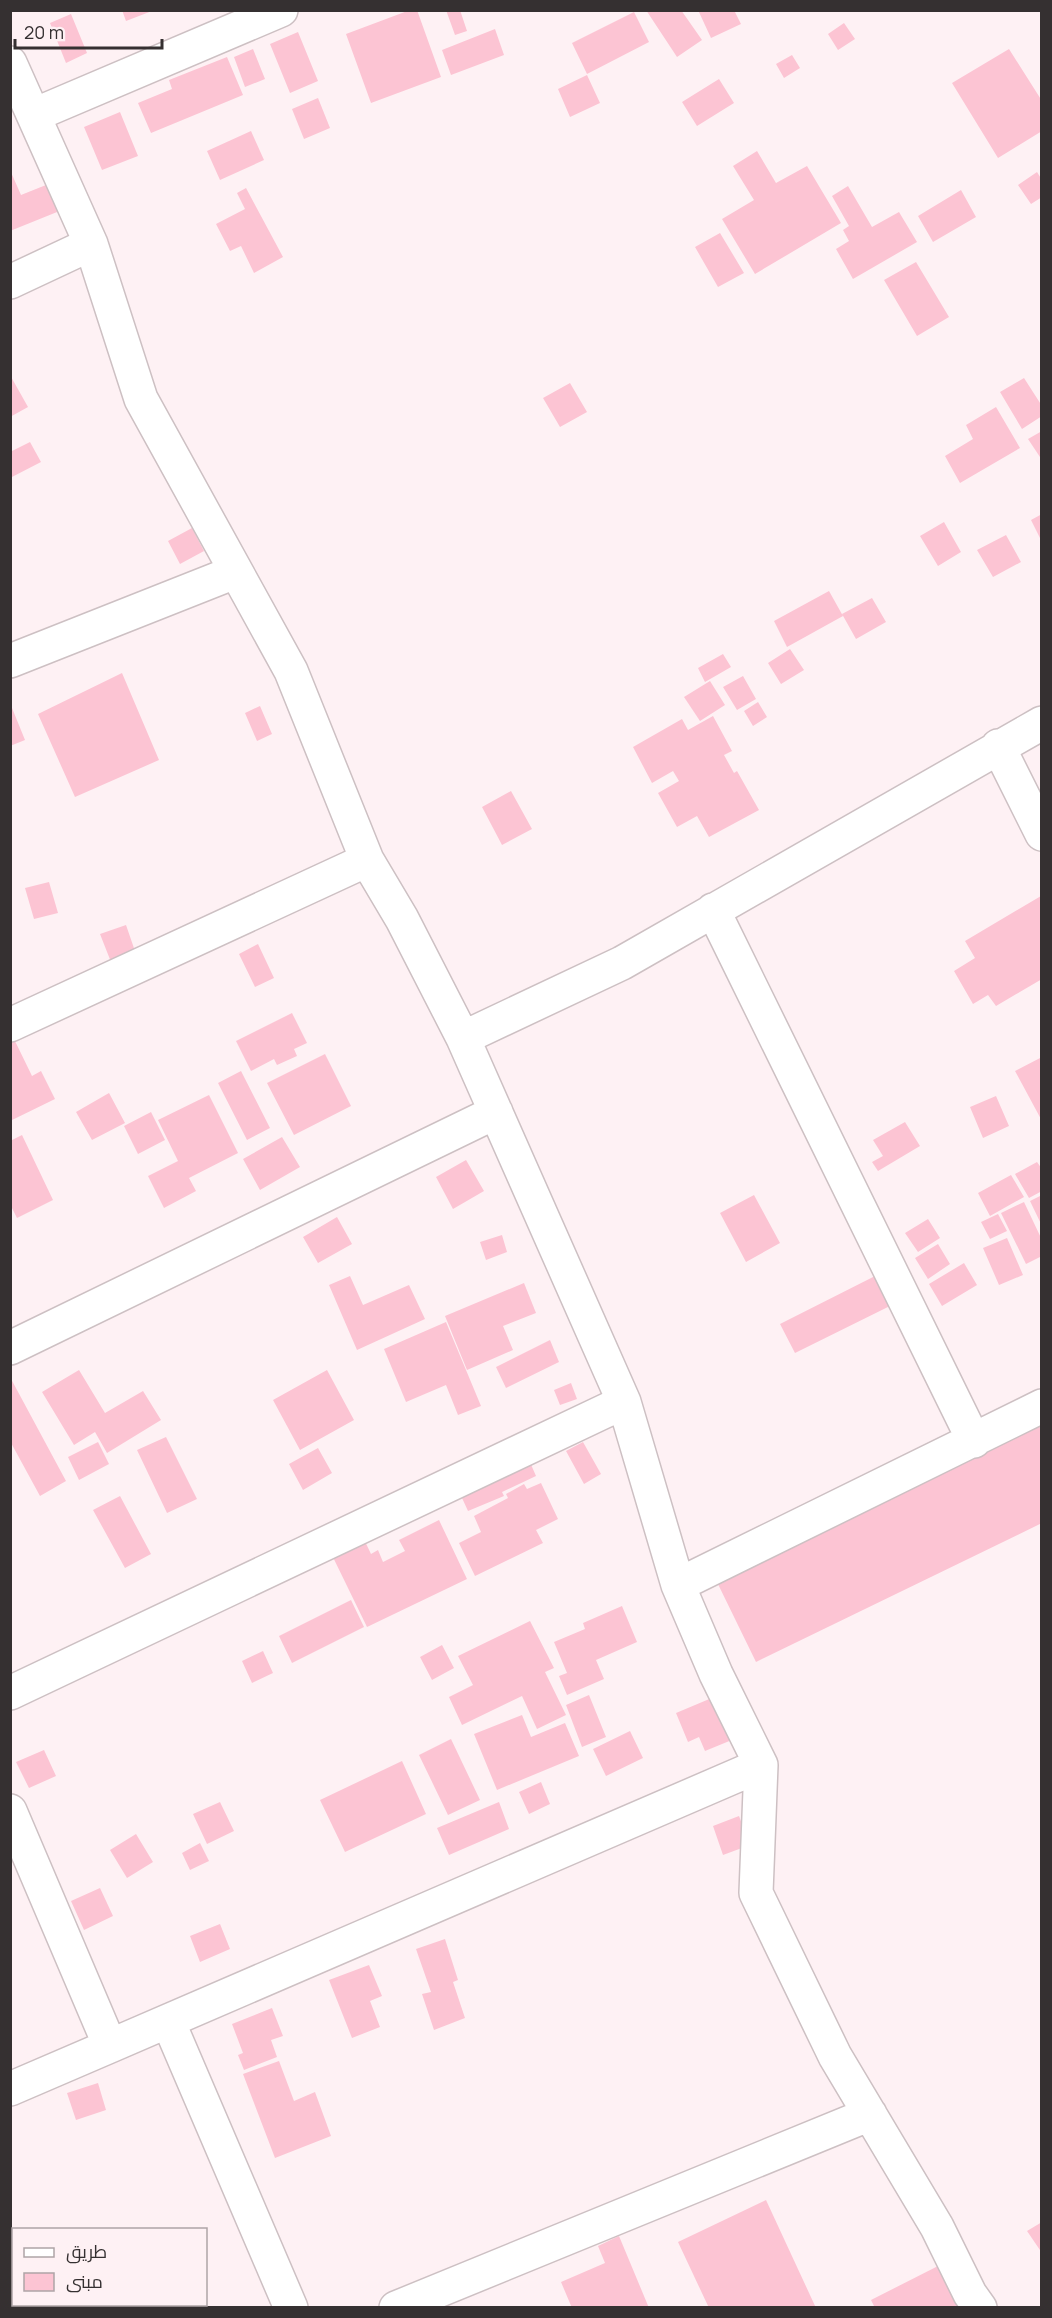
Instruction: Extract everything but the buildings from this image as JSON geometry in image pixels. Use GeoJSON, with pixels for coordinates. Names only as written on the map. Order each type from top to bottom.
{"type":"FeatureCollection","features":[{"type":"Feature","properties":{"kind":"street"},"geometry":{"type":"LineString","coordinates":[[34,115],[281,10]]}},
{"type":"Feature","properties":{"kind":"street"},"geometry":{"type":"LineString","coordinates":[[10,63],[91,244],[141,399],[291,671],[367,860],[402,918],[463,1038],[624,1402],[678,1585],[716,1674],[761,1765],[756,1893],[835,2056],[937,2226],[970,2294],[980,2307]]}},
{"type":"Feature","properties":{"kind":"street"},"geometry":{"type":"LineString","coordinates":[[10,282],[91,244]]}},
{"type":"Feature","properties":{"kind":"street"},"geometry":{"type":"LineString","coordinates":[[10,661],[235,572]]}},
{"type":"Feature","properties":{"kind":"street"},"geometry":{"type":"LineString","coordinates":[[463,1038],[622,963],[1041,723]]}},
{"type":"Feature","properties":{"kind":"street"},"geometry":{"type":"LineString","coordinates":[[998,746],[1041,834]]}},
{"type":"Feature","properties":{"kind":"street"},"geometry":{"type":"LineString","coordinates":[[10,1025],[367,860]]}},
{"type":"Feature","properties":{"kind":"street"},"geometry":{"type":"LineString","coordinates":[[713,910],[974,1440]]}},
{"type":"Feature","properties":{"kind":"street"},"geometry":{"type":"LineString","coordinates":[[10,1348],[496,1112]]}},
{"type":"Feature","properties":{"kind":"street"},"geometry":{"type":"LineString","coordinates":[[10,1693],[624,1402]]}},
{"type":"Feature","properties":{"kind":"street"},"geometry":{"type":"LineString","coordinates":[[678,1585],[1041,1406]]}},
{"type":"Feature","properties":{"kind":"street"},"geometry":{"type":"LineString","coordinates":[[10,2089],[761,1765]]}},
{"type":"Feature","properties":{"kind":"street"},"geometry":{"type":"LineString","coordinates":[[10,1811],[110,2046]]}},
{"type":"Feature","properties":{"kind":"street"},"geometry":{"type":"LineString","coordinates":[[168,2021],[291,2307]]}},
{"type":"Feature","properties":{"kind":"street"},"geometry":{"type":"LineString","coordinates":[[396,2307],[870,2114]]}}]}
